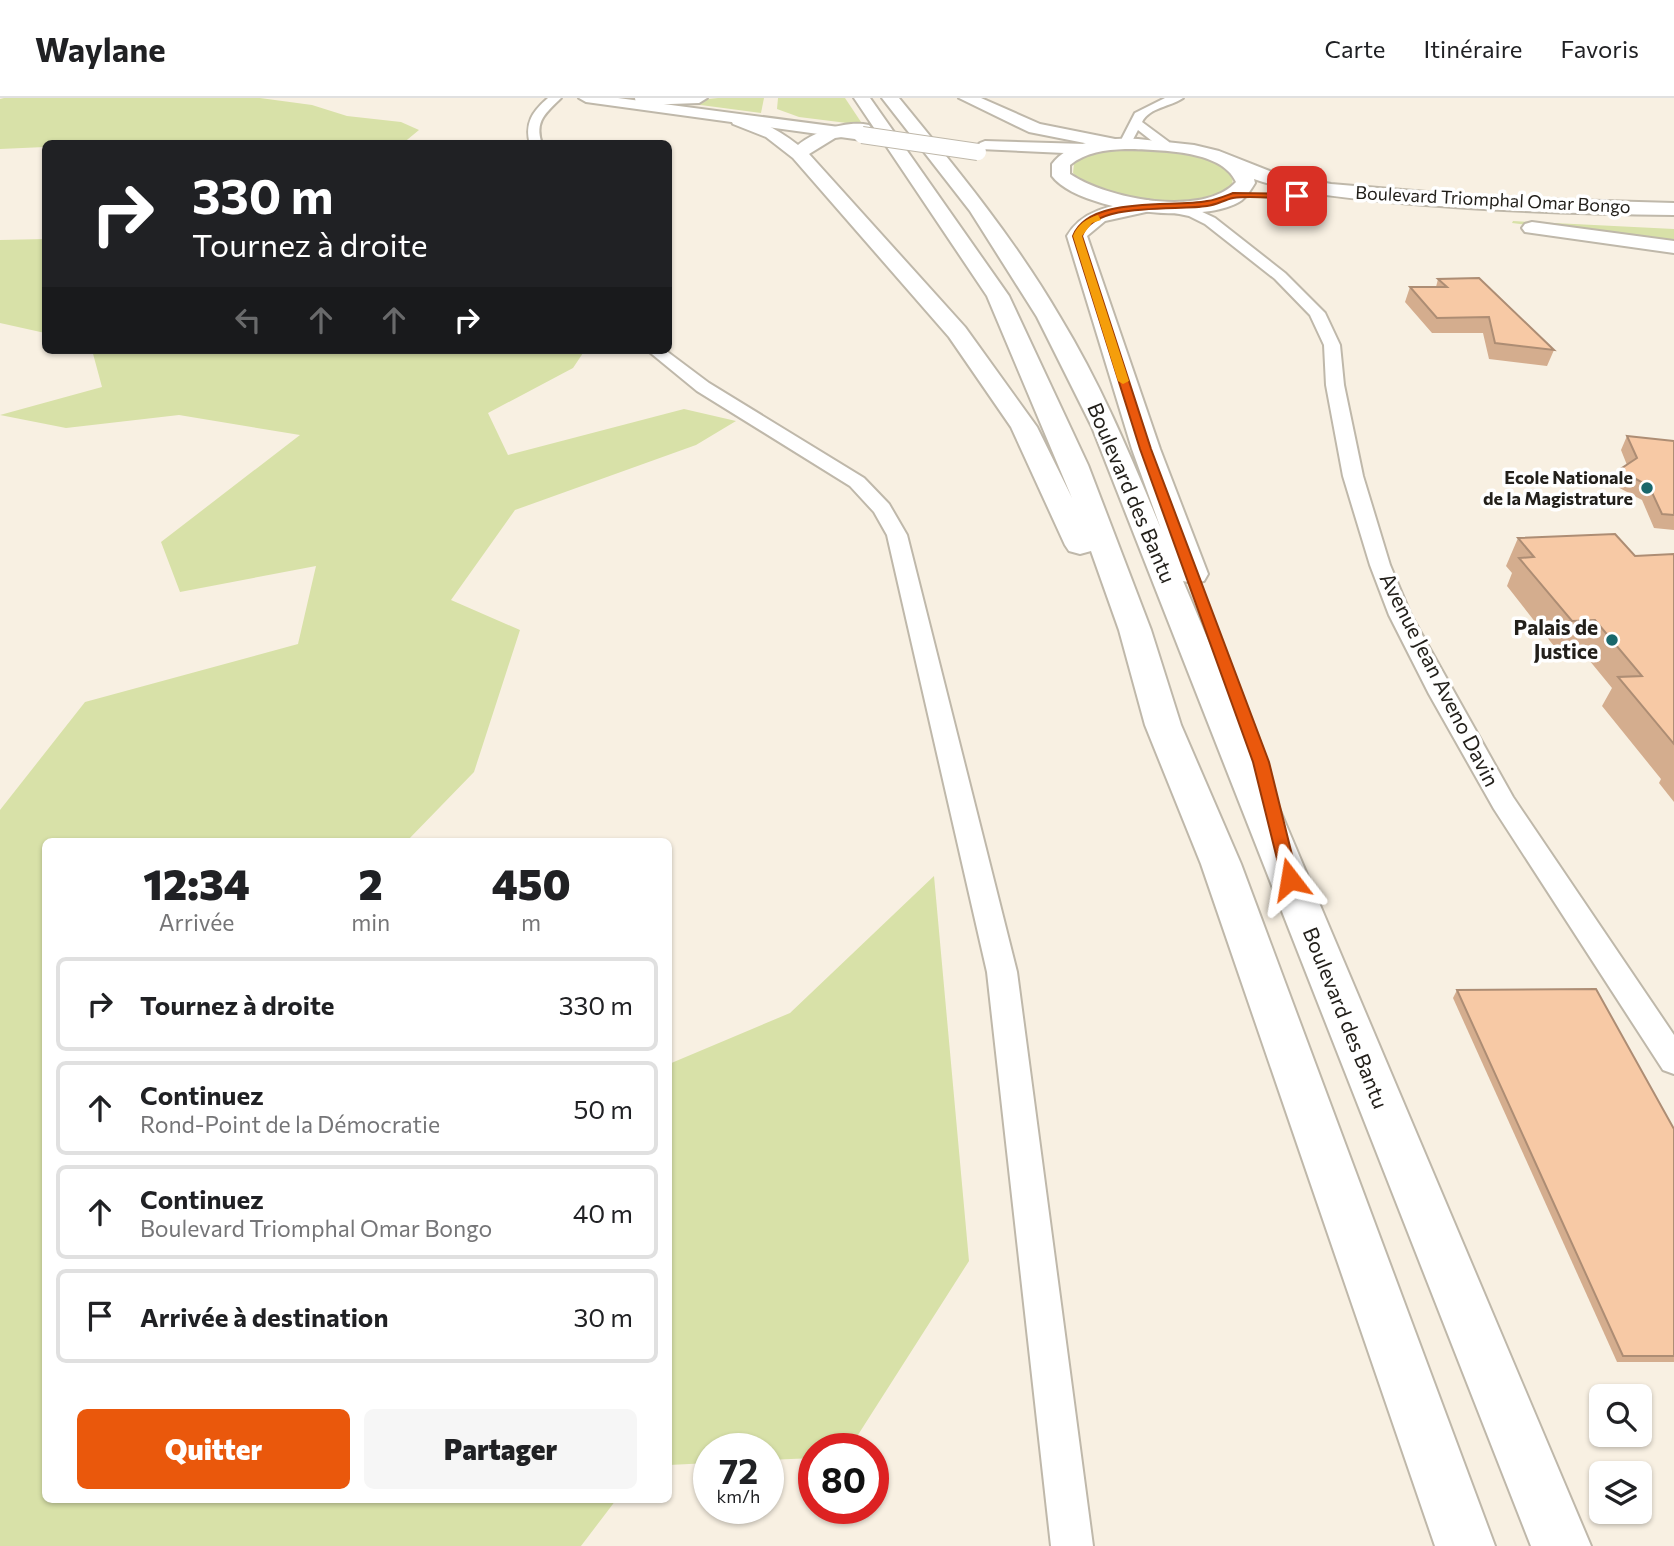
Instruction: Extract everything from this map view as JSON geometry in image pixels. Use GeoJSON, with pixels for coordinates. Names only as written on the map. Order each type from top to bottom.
{"type":"FeatureCollection","features":[{"type":"Feature","properties":{"kind":"main road"},"geometry":{"type":"LineString","coordinates":[[636,99],[699,98]]}},
{"type":"Feature","properties":{"kind":"main road","name":"Boulevard des Bantu"},"geometry":{"type":"LineString","coordinates":[[890,98],[978,208],[1049,317],[1105,427],[1561,1546]]}},
{"type":"Feature","properties":{"kind":"main road"},"geometry":{"type":"LineString","coordinates":[[967,98],[1035,128],[1120,144]]}},
{"type":"Feature","properties":{"kind":"main road"},"geometry":{"type":"LineString","coordinates":[[771,111],[794,126]]}},
{"type":"Feature","properties":{"kind":"main road"},"geometry":{"type":"LineString","coordinates":[[739,120],[772,133],[799,154],[957,332],[1024,427],[1163,725]]}},
{"type":"Feature","properties":{"kind":"main road"},"geometry":{"type":"LineString","coordinates":[[799,154],[822,137],[864,123]]}},
{"type":"Feature","properties":{"kind":"main road","name":"Boulevard des Bantu"},"geometry":{"type":"LineString","coordinates":[[864,123],[998,296],[1074,465],[1135,629],[1163,725],[1221,864],[1465,1546]]}},
{"type":"Feature","properties":{"kind":"main road"},"geometry":{"type":"LineString","coordinates":[[1120,144],[1075,153],[1061,164],[1061,176],[1093,195],[1156,206]]}},
{"type":"Feature","properties":{"kind":"main road","name":"Boulevard Triomphal Omar Bongo"},"geometry":{"type":"LineString","coordinates":[[1120,144],[1165,145],[1198,151],[1268,178],[1306,186],[1498,207],[1673,219]]}},
{"type":"Feature","properties":{"kind":"main road"},"geometry":{"type":"LineString","coordinates":[[1220,206],[1244,187],[1246,178],[1232,163]]}},
{"type":"Feature","properties":{"kind":"main road","name":"Boulevard Triomphal Omar Bongo"},"geometry":{"type":"LineString","coordinates":[[1156,206],[1220,206],[1283,194],[1507,217],[1673,219]]}},
{"type":"Feature","properties":{"kind":"main road"},"geometry":{"type":"LineString","coordinates":[[1322,200],[1491,223]]}},
{"type":"Feature","properties":{"kind":"main road"},"geometry":{"type":"LineString","coordinates":[[1156,206],[1089,221],[1077,236],[1146,449],[1261,762],[1290,879]]}},
{"type":"Feature","properties":{"kind":"main road"},"geometry":{"type":"LineString","coordinates":[[1517,226],[1674,247]]}},
{"type":"Feature","properties":{"kind":"street"},"geometry":{"type":"LineString","coordinates":[[535,140],[531,129],[533,120],[542,108],[555,98]]}},
{"type":"Feature","properties":{"kind":"street"},"geometry":{"type":"LineString","coordinates":[[586,98],[837,132]]}},
{"type":"Feature","properties":{"kind":"street"},"geometry":{"type":"LineString","coordinates":[[1120,144],[1136,123],[1136,118],[1149,108],[1177,98]]}},
{"type":"Feature","properties":{"kind":"street"},"geometry":{"type":"LineString","coordinates":[[636,99],[771,111],[864,123],[981,149],[1037,165],[1067,182]]}},
{"type":"Feature","properties":{"kind":"street"},"geometry":{"type":"LineString","coordinates":[[1136,123],[1165,145]]}},
{"type":"Feature","properties":{"kind":"street"},"geometry":{"type":"LineString","coordinates":[[981,149],[1086,149]]}},
{"type":"Feature","properties":{"kind":"street","name":"Avenue Jean Aveno Davin"},"geometry":{"type":"LineString","coordinates":[[1220,206],[1324,324],[1332,345],[1335,385],[1353,476],[1380,565],[1400,615],[1503,803],[1674,1061]]}},
{"type":"Feature","properties":{"kind":"street"},"geometry":{"type":"LineString","coordinates":[[660,354],[703,387],[857,482],[878,500],[895,525],[905,552],[911,600],[1002,972],[1072,1546]]}},
{"type":"Feature","properties":{"kind":"green space"},"geometry":{"type":"Polygon","coordinates":[[[260,98],[312,105],[347,116],[401,122],[419,130],[407,140],[42,140],[42,147],[0,149],[0,99],[260,98]]]}},
{"type":"Feature","properties":{"kind":"green space"},"geometry":{"type":"Polygon","coordinates":[[[718,98],[764,98],[761,113],[678,102],[718,98]]]}},
{"type":"Feature","properties":{"kind":"green space"},"geometry":{"type":"Polygon","coordinates":[[[778,98],[845,98],[863,125],[799,117],[777,109],[778,98]]]}},
{"type":"Feature","properties":{"kind":"green space"},"geometry":{"type":"Polygon","coordinates":[[[1142,147],[1203,156],[1224,167],[1233,176],[1232,186],[1196,199],[1149,202],[1105,193],[1086,185],[1073,173],[1074,164],[1089,155],[1142,147]]]}},
{"type":"Feature","properties":{"kind":"green space"},"geometry":{"type":"Polygon","coordinates":[[[1512,223],[1674,229],[1674,244],[1512,223]]]}},
{"type":"Feature","properties":{"kind":"green space"},"geometry":{"type":"Polygon","coordinates":[[[42,239],[42,332],[0,323],[0,240],[42,239]]]}},
{"type":"Feature","properties":{"kind":"green space"},"geometry":{"type":"Polygon","coordinates":[[[93,354],[582,354],[573,368],[488,413],[508,455],[684,409],[736,421],[696,445],[515,510],[451,600],[520,630],[474,772],[410,838],[42,838],[42,1503],[614,1503],[581,1546],[0,1546],[0,810],[85,702],[298,644],[316,566],[180,592],[161,542],[300,435],[179,415],[66,428],[0,415],[102,387],[93,354]]]}},
{"type":"Feature","properties":{"kind":"green space"},"geometry":{"type":"Polygon","coordinates":[[[934,876],[969,1261],[859,1433],[798,1433],[798,1459],[784,1459],[784,1433],[693,1433],[693,1464],[672,1465],[672,1063],[790,1013],[934,876]]]}},
{"type":"Feature","properties":{"kind":"building"},"geometry":{"type":"Polygon","coordinates":[[[1479,278],[1554,350],[1495,343],[1489,317],[1437,318],[1410,287],[1447,287],[1438,279],[1479,278]]]}},
{"type":"Feature","properties":{"kind":"building","name":"Ecole Nationale de la Magistrature"},"geometry":{"type":"Polygon","coordinates":[[[1627,436],[1674,441],[1674,515],[1662,514],[1649,486],[1619,470],[1637,458],[1627,436]]]}},
{"type":"Feature","properties":{"kind":"building","name":"Palais de Justice"},"geometry":{"type":"Polygon","coordinates":[[[1615,534],[1635,556],[1674,554],[1674,744],[1618,677],[1642,676],[1595,620],[1572,621],[1519,558],[1534,557],[1518,538],[1615,534]]]}},
{"type":"Feature","properties":{"kind":"building"},"geometry":{"type":"Polygon","coordinates":[[[1596,989],[1674,1129],[1674,1356],[1623,1356],[1457,990],[1596,989]]]}},
{"type":"Feature","properties":{"kind":"slow traffic"},"geometry":{"type":"LineString","coordinates":[[1098,218],[1089,221],[1077,236],[1123,381]]}},
{"type":"Feature","properties":{"kind":"place","name":"Ecole Nationale de la Magistrature"},"geometry":{"type":"Point","coordinates":[1647,488]}},
{"type":"Feature","properties":{"kind":"place","name":"Palais de Justice"},"geometry":{"type":"Point","coordinates":[1612,640]}},
{"type":"Feature","properties":{"kind":"route"},"geometry":{"type":"LineString","coordinates":[[1290,879],[1261,762],[1146,449],[1077,236],[1089,221],[1122,210],[1148,206],[1207,204],[1233,196],[1297,196]]}}]}
